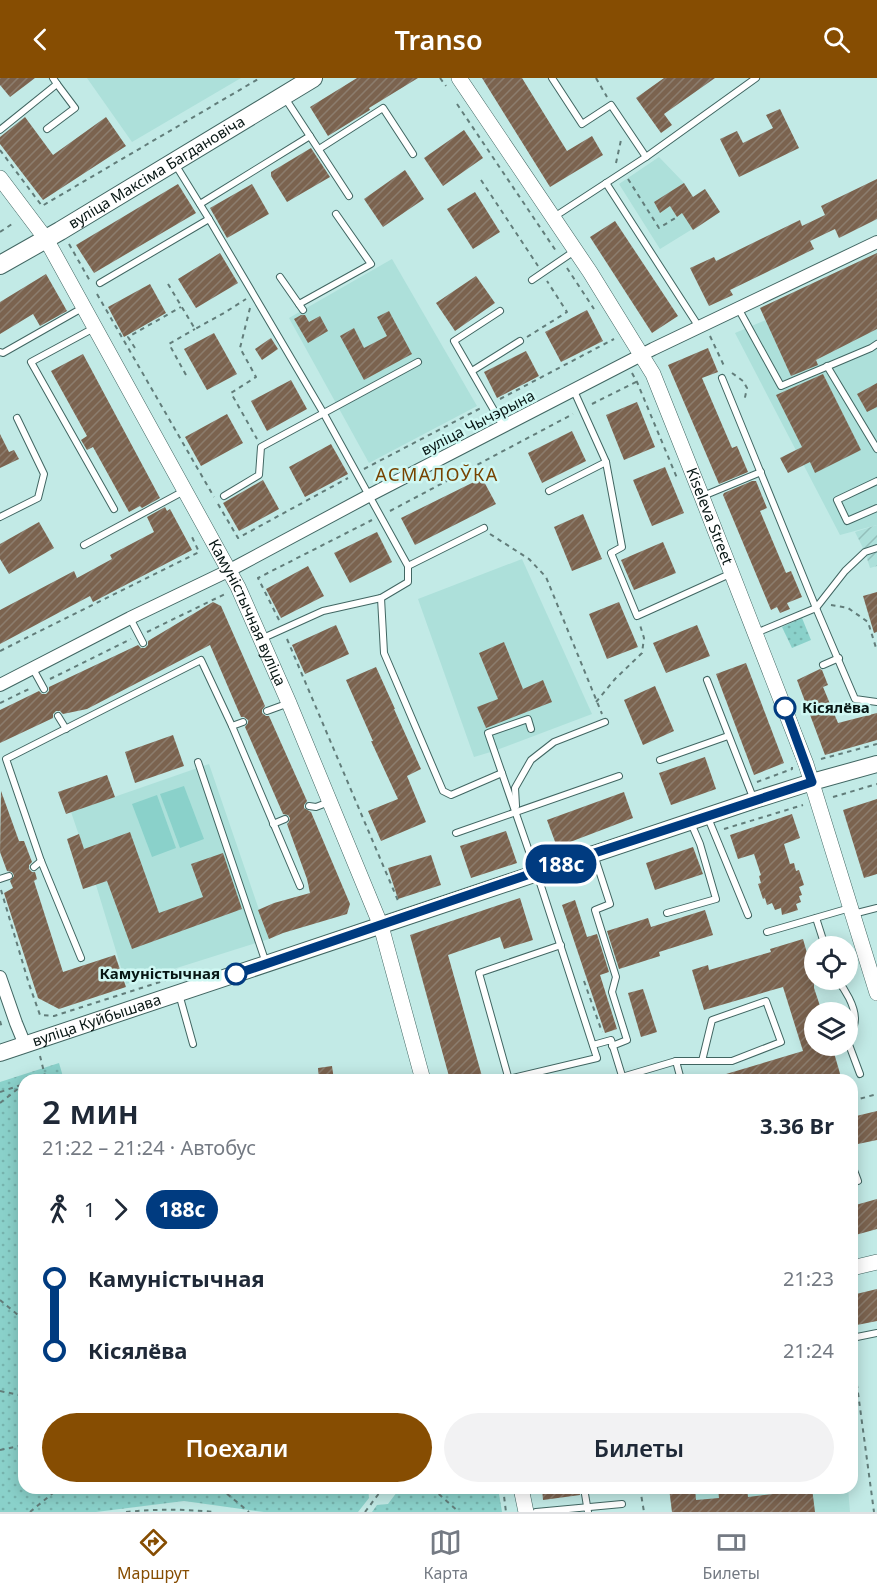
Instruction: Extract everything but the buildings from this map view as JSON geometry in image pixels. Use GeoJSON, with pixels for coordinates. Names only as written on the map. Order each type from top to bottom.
{"type":"FeatureCollection","features":[{"type":"Feature","properties":{"kind":"main road","name":"вуліца Максіма Багдановіча"},"geometry":{"type":"LineString","coordinates":[[0,266],[312,78]]}},
{"type":"Feature","properties":{"kind":"main road","name":"вуліца Куйбышава"},"geometry":{"type":"LineString","coordinates":[[0,1053],[536,872],[755,800],[877,764]]}},
{"type":"Feature","properties":{"kind":"street","name":"Kiseleva Street"},"geometry":{"type":"LineString","coordinates":[[453,83],[576,250],[653,374],[756,633],[812,782],[877,993]]}},
{"type":"Feature","properties":{"kind":"street","name":"Камуністычная вуліца"},"geometry":{"type":"LineString","coordinates":[[0,178],[46,239],[230,570],[289,703],[381,926],[421,1074]]}},
{"type":"Feature","properties":{"kind":"street","name":"вуліца Чычэрына"},"geometry":{"type":"LineString","coordinates":[[2,680],[33,669],[130,618],[230,570],[370,495],[643,355],[877,242]]}},
{"type":"Feature","properties":{"kind":"street"},"geometry":{"type":"LineString","coordinates":[[0,977],[25,1045]]}},
{"type":"Feature","properties":{"kind":"street"},"geometry":{"type":"LineString","coordinates":[[858,1267],[877,1262]]}},
{"type":"Feature","properties":{"kind":"street"},"geometry":{"type":"LineString","coordinates":[[522,1494],[526,1512]]}},
{"type":"Feature","properties":{"kind":"lane"},"geometry":{"type":"LineString","coordinates":[[552,78],[582,124],[611,105],[646,157]]}},
{"type":"Feature","properties":{"kind":"lane"},"geometry":{"type":"LineString","coordinates":[[553,217],[646,157],[756,78]]}},
{"type":"Feature","properties":{"kind":"lane"},"geometry":{"type":"LineString","coordinates":[[0,130],[55,81],[75,108],[47,129]]}},
{"type":"Feature","properties":{"kind":"lane"},"geometry":{"type":"LineString","coordinates":[[283,95],[349,196]]}},
{"type":"Feature","properties":{"kind":"lane"},"geometry":{"type":"LineString","coordinates":[[319,149],[383,108],[413,154]]}},
{"type":"Feature","properties":{"kind":"lane"},"geometry":{"type":"LineString","coordinates":[[200,204],[310,135]]}},
{"type":"Feature","properties":{"kind":"lane"},"geometry":{"type":"LineString","coordinates":[[174,162],[324,414],[408,566],[408,582],[381,598],[323,611],[260,639]]}},
{"type":"Feature","properties":{"kind":"lane"},"geometry":{"type":"LineString","coordinates":[[609,181],[699,327]]}},
{"type":"Feature","properties":{"kind":"lane"},"geometry":{"type":"LineString","coordinates":[[299,304],[371,264],[336,214]]}},
{"type":"Feature","properties":{"kind":"lane"},"geometry":{"type":"LineString","coordinates":[[100,284],[209,219]]}},
{"type":"Feature","properties":{"kind":"lane"},"geometry":{"type":"LineString","coordinates":[[532,280],[576,250]]}},
{"type":"Feature","properties":{"kind":"lane"},"geometry":{"type":"LineString","coordinates":[[280,277],[303,310]]}},
{"type":"Feature","properties":{"kind":"lane"},"geometry":{"type":"LineString","coordinates":[[0,352],[3,353],[84,307]]}},
{"type":"Feature","properties":{"kind":"lane"},"geometry":{"type":"LineString","coordinates":[[738,308],[781,386],[874,346],[877,354]]}},
{"type":"Feature","properties":{"kind":"lane"},"geometry":{"type":"LineString","coordinates":[[500,311],[454,340],[504,427]]}},
{"type":"Feature","properties":{"kind":"lane"},"geometry":{"type":"LineString","coordinates":[[95,327],[32,362],[114,509]]}},
{"type":"Feature","properties":{"kind":"lane"},"geometry":{"type":"LineString","coordinates":[[472,371],[520,341]]}},
{"type":"Feature","properties":{"kind":"lane"},"geometry":{"type":"LineString","coordinates":[[224,496],[259,475],[261,447],[418,362]]}},
{"type":"Feature","properties":{"kind":"lane"},"geometry":{"type":"LineString","coordinates":[[827,366],[877,449]]}},
{"type":"Feature","properties":{"kind":"lane"},"geometry":{"type":"LineString","coordinates":[[722,378],[855,699],[877,702]]}},
{"type":"Feature","properties":{"kind":"lane"},"geometry":{"type":"LineString","coordinates":[[574,391],[606,462],[622,547],[611,553],[637,616],[732,573]]}},
{"type":"Feature","properties":{"kind":"lane"},"geometry":{"type":"LineString","coordinates":[[0,517],[38,498],[44,474],[17,418]]}},
{"type":"Feature","properties":{"kind":"lane"},"geometry":{"type":"LineString","coordinates":[[549,491],[606,462]]}},
{"type":"Feature","properties":{"kind":"lane"},"geometry":{"type":"LineString","coordinates":[[702,497],[760,472]]}},
{"type":"Feature","properties":{"kind":"lane"},"geometry":{"type":"LineString","coordinates":[[877,480],[837,500],[847,521],[877,508]]}},
{"type":"Feature","properties":{"kind":"lane"},"geometry":{"type":"LineString","coordinates":[[84,545],[185,490]]}},
{"type":"Feature","properties":{"kind":"lane"},"geometry":{"type":"LineString","coordinates":[[408,566],[484,528]]}},
{"type":"Feature","properties":{"kind":"lane"},"geometry":{"type":"LineString","coordinates":[[756,633],[816,608],[845,571],[865,552],[877,548]]}},
{"type":"Feature","properties":{"kind":"lane"},"geometry":{"type":"LineString","coordinates":[[381,598],[384,653],[444,791],[451,795],[502,772]]}},
{"type":"Feature","properties":{"kind":"lane"},"geometry":{"type":"LineString","coordinates":[[130,618],[143,643]]}},
{"type":"Feature","properties":{"kind":"lane"},"geometry":{"type":"LineString","coordinates":[[823,665],[839,658]]}},
{"type":"Feature","properties":{"kind":"lane"},"geometry":{"type":"LineString","coordinates":[[81,958],[41,861],[6,759],[201,660],[232,726],[300,886]]}},
{"type":"Feature","properties":{"kind":"lane"},"geometry":{"type":"LineString","coordinates":[[33,669],[43,686]]}},
{"type":"Feature","properties":{"kind":"lane"},"geometry":{"type":"LineString","coordinates":[[160,672],[163,680]]}},
{"type":"Feature","properties":{"kind":"lane"},"geometry":{"type":"LineString","coordinates":[[707,680],[755,800]]}},
{"type":"Feature","properties":{"kind":"lane"},"geometry":{"type":"LineString","coordinates":[[267,711],[289,703]]}},
{"type":"Feature","properties":{"kind":"lane"},"geometry":{"type":"LineString","coordinates":[[58,716],[66,729]]}},
{"type":"Feature","properties":{"kind":"lane"},"geometry":{"type":"LineString","coordinates":[[531,729],[528,719],[488,734],[561,945],[597,1059],[531,1074]]}},
{"type":"Feature","properties":{"kind":"lane"},"geometry":{"type":"LineString","coordinates":[[232,726],[243,722]]}},
{"type":"Feature","properties":{"kind":"lane"},"geometry":{"type":"LineString","coordinates":[[516,812],[515,788],[531,760],[554,742],[605,722]]}},
{"type":"Feature","properties":{"kind":"lane"},"geometry":{"type":"LineString","coordinates":[[660,760],[728,736]]}},
{"type":"Feature","properties":{"kind":"lane"},"geometry":{"type":"LineString","coordinates":[[198,762],[267,964]]}},
{"type":"Feature","properties":{"kind":"lane"},"geometry":{"type":"LineString","coordinates":[[456,833],[619,776]]}},
{"type":"Feature","properties":{"kind":"lane"},"geometry":{"type":"LineString","coordinates":[[309,806],[316,807],[329,802]]}},
{"type":"Feature","properties":{"kind":"lane"},"geometry":{"type":"LineString","coordinates":[[707,816],[748,915]]}},
{"type":"Feature","properties":{"kind":"lane"},"geometry":{"type":"LineString","coordinates":[[273,824],[285,819]]}},
{"type":"Feature","properties":{"kind":"lane"},"geometry":{"type":"LineString","coordinates":[[667,914],[716,899],[700,844],[690,822]]}},
{"type":"Feature","properties":{"kind":"lane"},"geometry":{"type":"LineString","coordinates":[[593,854],[610,904],[595,910],[616,977],[612,992],[627,1040],[612,1046]]}},
{"type":"Feature","properties":{"kind":"lane"},"geometry":{"type":"LineString","coordinates":[[33,867],[41,861]]}},
{"type":"Feature","properties":{"kind":"lane"},"geometry":{"type":"LineString","coordinates":[[0,879],[9,876]]}},
{"type":"Feature","properties":{"kind":"lane"},"geometry":{"type":"LineString","coordinates":[[767,933],[816,918],[877,908]]}},
{"type":"Feature","properties":{"kind":"lane"},"geometry":{"type":"LineString","coordinates":[[816,918],[822,936]]}},
{"type":"Feature","properties":{"kind":"lane"},"geometry":{"type":"LineString","coordinates":[[508,1074],[478,973],[561,945]]}},
{"type":"Feature","properties":{"kind":"lane"},"geometry":{"type":"LineString","coordinates":[[846,990],[855,1018],[848,1042],[860,1074]]}},
{"type":"Feature","properties":{"kind":"lane"},"geometry":{"type":"LineString","coordinates":[[178,993],[193,1044]]}},
{"type":"Feature","properties":{"kind":"lane"},"geometry":{"type":"LineString","coordinates":[[637,1074],[676,1061],[702,1061],[732,1061],[781,1042],[766,1001],[712,1020],[702,1061]]}},
{"type":"Feature","properties":{"kind":"lane"},"geometry":{"type":"LineString","coordinates":[[593,1045],[611,1040],[620,1074]]}},
{"type":"Feature","properties":{"kind":"lane"},"geometry":{"type":"LineString","coordinates":[[676,1061],[679,1074]]}},
{"type":"Feature","properties":{"kind":"lane"},"geometry":{"type":"LineString","coordinates":[[858,1337],[877,1333]]}},
{"type":"Feature","properties":{"kind":"lane"},"geometry":{"type":"LineString","coordinates":[[585,1494],[587,1509]]}},
{"type":"Feature","properties":{"kind":"lane"},"geometry":{"type":"LineString","coordinates":[[536,1512],[622,1504]]}},
{"type":"Feature","properties":{"kind":"path"},"geometry":{"type":"LineString","coordinates":[[0,150],[42,206],[260,78]]}},
{"type":"Feature","properties":{"kind":"path"},"geometry":{"type":"LineString","coordinates":[[440,78],[453,83]]}},
{"type":"Feature","properties":{"kind":"path"},"geometry":{"type":"LineString","coordinates":[[596,78],[611,105]]}},
{"type":"Feature","properties":{"kind":"path"},"geometry":{"type":"LineString","coordinates":[[453,97],[594,309]]}},
{"type":"Feature","properties":{"kind":"path"},"geometry":{"type":"LineString","coordinates":[[609,181],[625,126]]}},
{"type":"Feature","properties":{"kind":"path"},"geometry":{"type":"LineString","coordinates":[[624,171],[659,228],[677,217]]}},
{"type":"Feature","properties":{"kind":"path"},"geometry":{"type":"LineString","coordinates":[[481,180],[567,312],[520,341]]}},
{"type":"Feature","properties":{"kind":"path"},"geometry":{"type":"LineString","coordinates":[[0,232],[15,223],[10,216]]}},
{"type":"Feature","properties":{"kind":"path"},"geometry":{"type":"LineString","coordinates":[[68,242],[238,538],[614,339]]}},
{"type":"Feature","properties":{"kind":"path"},"geometry":{"type":"LineString","coordinates":[[168,284],[195,329]]}},
{"type":"Feature","properties":{"kind":"path"},"geometry":{"type":"LineString","coordinates":[[186,375],[169,344],[253,294]]}},
{"type":"Feature","properties":{"kind":"path"},"geometry":{"type":"LineString","coordinates":[[253,294],[240,348],[256,376],[231,393],[261,447]]}},
{"type":"Feature","properties":{"kind":"path"},"geometry":{"type":"LineString","coordinates":[[135,348],[128,337],[182,307]]}},
{"type":"Feature","properties":{"kind":"path"},"geometry":{"type":"LineString","coordinates":[[399,904],[283,630],[258,578],[638,382]]}},
{"type":"Feature","properties":{"kind":"path"},"geometry":{"type":"LineString","coordinates":[[484,528],[493,537],[529,559],[546,577],[605,722]]}},
{"type":"Feature","properties":{"kind":"path"},"geometry":{"type":"LineString","coordinates":[[0,651],[199,552],[190,531]]}},
{"type":"Feature","properties":{"kind":"path"},"geometry":{"type":"LineString","coordinates":[[0,704],[43,686],[224,593]]}},
{"type":"Feature","properties":{"kind":"path"},"geometry":{"type":"LineString","coordinates":[[816,608],[840,605],[860,615],[868,622],[877,651]]}},
{"type":"Feature","properties":{"kind":"path"},"geometry":{"type":"LineString","coordinates":[[596,702],[615,679],[642,653],[644,638],[637,616]]}},
{"type":"Feature","properties":{"kind":"path"},"geometry":{"type":"LineString","coordinates":[[821,760],[877,744]]}},
{"type":"Feature","properties":{"kind":"path"},"geometry":{"type":"LineString","coordinates":[[833,797],[877,784]]}},
{"type":"Feature","properties":{"kind":"path"},"geometry":{"type":"LineString","coordinates":[[0,887],[40,1015],[54,1016]]}},
{"type":"Feature","properties":{"kind":"path"},"geometry":{"type":"LineString","coordinates":[[0,1021],[1,1028]]}},
{"type":"Feature","properties":{"kind":"path"},"geometry":{"type":"LineString","coordinates":[[40,1056],[45,1074]]}},
{"type":"Feature","properties":{"kind":"path"},"geometry":{"type":"LineString","coordinates":[[0,1092],[18,1086]]}},
{"type":"Feature","properties":{"kind":"path"},"geometry":{"type":"LineString","coordinates":[[0,1103],[18,1089]]}},
{"type":"Feature","properties":{"kind":"path"},"geometry":{"type":"LineString","coordinates":[[858,1099],[877,1094]]}},
{"type":"Feature","properties":{"kind":"path"},"geometry":{"type":"LineString","coordinates":[[0,1300],[18,1315]]}},
{"type":"Feature","properties":{"kind":"path"},"geometry":{"type":"LineString","coordinates":[[0,1390],[18,1394]]}},
{"type":"Feature","properties":{"kind":"path"},"geometry":{"type":"LineString","coordinates":[[858,1393],[874,1512]]}},
{"type":"Feature","properties":{"kind":"path"},"geometry":{"type":"LineString","coordinates":[[0,1449],[18,1446]]}},
{"type":"Feature","properties":{"kind":"path"},"geometry":{"type":"LineString","coordinates":[[30,1512],[52,1494]]}},
{"type":"Feature","properties":{"kind":"path"},"geometry":{"type":"LineString","coordinates":[[227,1494],[249,1512]]}},
{"type":"Feature","properties":{"kind":"path"},"geometry":{"type":"LineString","coordinates":[[364,1512],[379,1494]]}},
{"type":"Feature","properties":{"kind":"path"},"geometry":{"type":"LineString","coordinates":[[439,1494],[459,1512]]}},
{"type":"Feature","properties":{"kind":"path"},"geometry":{"type":"LineString","coordinates":[[504,1494],[507,1512]]}},
{"type":"Feature","properties":{"kind":"path"},"geometry":{"type":"LineString","coordinates":[[641,1494],[644,1512]]}},
{"type":"Feature","properties":{"kind":"path"},"geometry":{"type":"LineString","coordinates":[[126,1512],[147,1510],[214,1512]]}},
{"type":"Feature","properties":{"kind":"shaded area"},"geometry":{"type":"Polygon","coordinates":[[[87,78],[241,78],[132,142],[87,78]]]}},
{"type":"Feature","properties":{"kind":"shaded area"},"geometry":{"type":"Polygon","coordinates":[[[659,157],[684,183],[693,197],[705,189],[720,212],[660,249],[619,184],[659,157]]]}},
{"type":"Feature","properties":{"kind":"shaded area"},"geometry":{"type":"Polygon","coordinates":[[[877,253],[877,525],[840,535],[735,333],[766,320],[760,308],[877,253]]]}},
{"type":"Feature","properties":{"kind":"shaded area"},"geometry":{"type":"Polygon","coordinates":[[[392,259],[477,406],[369,463],[289,318],[392,259]]]}},
{"type":"Feature","properties":{"kind":"shaded area"},"geometry":{"type":"Polygon","coordinates":[[[877,525],[877,566],[870,568],[855,532],[877,525]]]}},
{"type":"Feature","properties":{"kind":"shaded area"},"geometry":{"type":"Polygon","coordinates":[[[522,559],[592,714],[474,757],[418,599],[522,559]]]}},
{"type":"Feature","properties":{"kind":"shaded area"},"geometry":{"type":"Polygon","coordinates":[[[802,618],[811,640],[792,648],[782,627],[802,618]]]}},
{"type":"Feature","properties":{"kind":"shaded area"},"geometry":{"type":"Polygon","coordinates":[[[209,764],[269,939],[126,984],[71,812],[209,764]]]}},
{"type":"Feature","properties":{"kind":"shaded area"},"geometry":{"type":"Polygon","coordinates":[[[184,786],[204,839],[180,848],[160,794],[184,786]]]}},
{"type":"Feature","properties":{"kind":"shaded area"},"geometry":{"type":"Polygon","coordinates":[[[157,795],[176,848],[152,857],[132,804],[157,795]]]}},
{"type":"Feature","properties":{"kind":"shaded area"},"geometry":{"type":"Polygon","coordinates":[[[59,1063],[62,1074],[25,1074],[59,1063]]]}},
{"type":"Feature","properties":{"kind":"shaded area"},"geometry":{"type":"Polygon","coordinates":[[[18,1076],[18,1494],[369,1494],[369,1498],[358,1512],[264,1512],[184,1501],[96,1512],[0,1512],[0,1082],[18,1076]]]}},
{"type":"Feature","properties":{"kind":"shaded area"},"geometry":{"type":"Polygon","coordinates":[[[396,1494],[499,1494],[502,1512],[372,1512],[377,1505],[388,1504],[396,1494]]]}},
{"type":"Feature","properties":{"kind":"shaded area"},"geometry":{"type":"Polygon","coordinates":[[[670,1494],[848,1494],[850,1512],[672,1512],[670,1494]]]}},
{"type":"Feature","properties":{"kind":"bus line","name":"188с"},"geometry":{"type":"LineString","coordinates":[[236,974],[536,872],[812,782],[785,708]]}},
{"type":"Feature","properties":{"kind":"place","name":"Кісялёва"},"geometry":{"type":"Point","coordinates":[785,708]}},
{"type":"Feature","properties":{"kind":"place","name":"Камуністычная"},"geometry":{"type":"Point","coordinates":[236,974]}},
{"type":"Feature","properties":{"kind":"district","name":"АСМАЛОЎКА"},"geometry":{"type":"Point","coordinates":[437,475]}}]}
